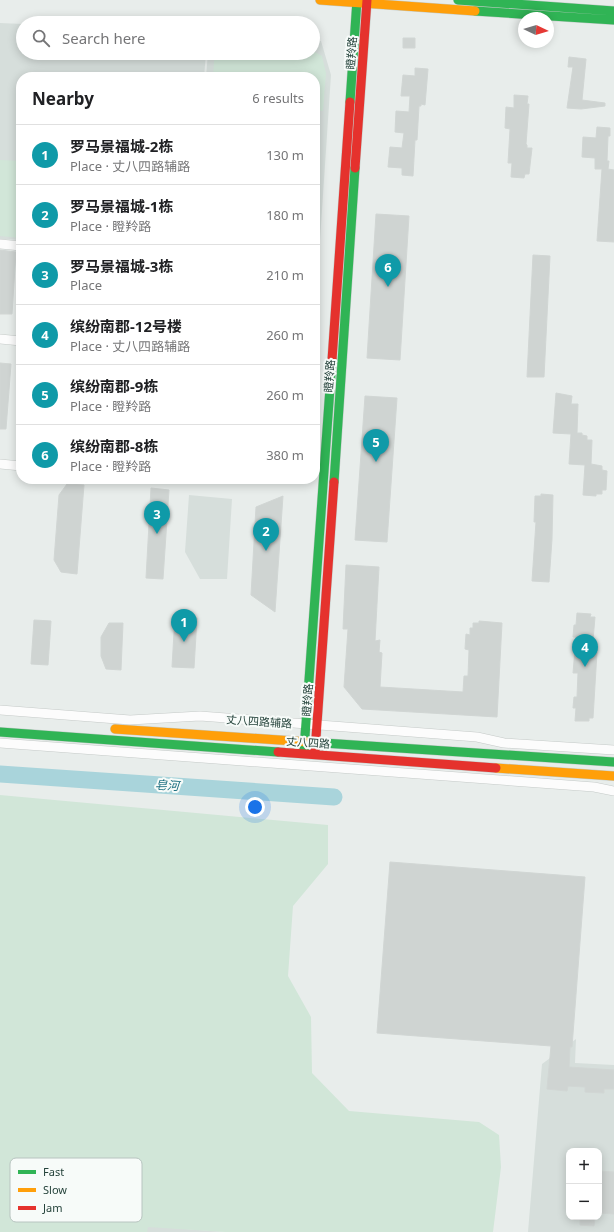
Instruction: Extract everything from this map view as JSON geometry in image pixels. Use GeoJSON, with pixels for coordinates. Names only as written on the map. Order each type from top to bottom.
{"type":"FeatureCollection","features":[{"type":"Feature","properties":{"kind":"street"},"geometry":{"type":"LineString","coordinates":[[320,0],[357,1],[614,20]]}},
{"type":"Feature","properties":{"kind":"street"},"geometry":{"type":"LineString","coordinates":[[458,0],[614,11]]}},
{"type":"Feature","properties":{"kind":"street","name":"瞪羚路"},"geometry":{"type":"LineString","coordinates":[[304,754],[357,1]]}},
{"type":"Feature","properties":{"kind":"street","name":"瞪羚路"},"geometry":{"type":"LineString","coordinates":[[315,754],[367,2]]}},
{"type":"Feature","properties":{"kind":"street"},"geometry":{"type":"LineString","coordinates":[[0,244],[16,246]]}},
{"type":"Feature","properties":{"kind":"street"},"geometry":{"type":"LineString","coordinates":[[0,339],[16,341]]}},
{"type":"Feature","properties":{"kind":"street"},"geometry":{"type":"LineString","coordinates":[[0,464],[16,466]]}},
{"type":"Feature","properties":{"kind":"street","name":"丈八四路辅路"},"geometry":{"type":"LineString","coordinates":[[0,710],[130,720],[200,716],[477,737],[504,743],[614,750]]}},
{"type":"Feature","properties":{"kind":"street","name":"丈八四路"},"geometry":{"type":"LineString","coordinates":[[104,729],[614,762]]}},
{"type":"Feature","properties":{"kind":"street","name":"丈八四路"},"geometry":{"type":"LineString","coordinates":[[0,732],[614,776]]}},
{"type":"Feature","properties":{"kind":"street"},"geometry":{"type":"LineString","coordinates":[[0,743],[594,787],[614,791]]}},
{"type":"Feature","properties":{"kind":"shaded area"},"geometry":{"type":"Polygon","coordinates":[[[0,23],[16,24],[16,60],[205,60],[204,72],[16,72],[16,240],[0,239],[0,23]]]}},
{"type":"Feature","properties":{"kind":"shaded area"},"geometry":{"type":"Polygon","coordinates":[[[321,41],[331,75],[320,240],[320,72],[206,72],[207,60],[320,60],[321,41]]]}},
{"type":"Feature","properties":{"kind":"shaded area"},"geometry":{"type":"Polygon","coordinates":[[[189,495],[232,499],[227,579],[200,579],[185,552],[189,495]]]}},
{"type":"Feature","properties":{"kind":"shaded area"},"geometry":{"type":"Polygon","coordinates":[[[576,1039],[575,1063],[614,1065],[614,1232],[528,1232],[542,1064],[576,1039]]]}},
{"type":"Feature","properties":{"kind":"shaded area"},"geometry":{"type":"Polygon","coordinates":[[[147,1226],[225,1232],[147,1232],[147,1226]]]}},
{"type":"Feature","properties":{"kind":"green space"},"geometry":{"type":"Polygon","coordinates":[[[320,55],[322,56],[326,73],[323,111],[320,111],[320,72],[213,72],[214,61],[320,60],[320,55]]]}},
{"type":"Feature","properties":{"kind":"green space"},"geometry":{"type":"Polygon","coordinates":[[[0,160],[16,161],[16,238],[0,236],[0,160]]]}},
{"type":"Feature","properties":{"kind":"green space"},"geometry":{"type":"Polygon","coordinates":[[[0,795],[328,825],[328,864],[293,906],[288,976],[311,1017],[312,1073],[349,1111],[479,1122],[499,1135],[501,1167],[493,1232],[225,1232],[148,1227],[147,1232],[0,1232],[0,795]]]}},
{"type":"Feature","properties":{"kind":"building"},"geometry":{"type":"Polygon","coordinates":[[[403,38],[415,38],[415,48],[403,48],[403,38]]]}},
{"type":"Feature","properties":{"kind":"building"},"geometry":{"type":"Polygon","coordinates":[[[569,57],[586,59],[582,100],[605,103],[605,106],[581,109],[567,108],[573,67],[568,67],[569,57]]]}},
{"type":"Feature","properties":{"kind":"building"},"geometry":{"type":"Polygon","coordinates":[[[415,68],[428,69],[425,105],[421,104],[421,106],[419,106],[413,176],[402,175],[402,168],[388,167],[390,147],[402,148],[404,133],[395,132],[396,111],[409,112],[410,96],[401,96],[403,75],[415,76],[415,68]]]}},
{"type":"Feature","properties":{"kind":"building"},"geometry":{"type":"Polygon","coordinates":[[[514,95],[528,96],[527,104],[529,104],[526,144],[527,148],[532,148],[529,174],[525,174],[524,178],[511,177],[512,163],[508,163],[510,129],[505,128],[506,107],[514,108],[514,95]]]}},
{"type":"Feature","properties":{"kind":"building"},"geometry":{"type":"Polygon","coordinates":[[[597,127],[610,128],[610,136],[608,136],[607,161],[609,161],[608,169],[614,170],[614,242],[597,241],[602,169],[595,169],[595,158],[582,157],[583,137],[596,138],[597,127]]]}},
{"type":"Feature","properties":{"kind":"building"},"geometry":{"type":"Polygon","coordinates":[[[376,214],[409,216],[400,360],[367,358],[376,214]]]}},
{"type":"Feature","properties":{"kind":"building"},"geometry":{"type":"Polygon","coordinates":[[[0,250],[16,252],[12,314],[0,314],[0,250]]]}},
{"type":"Feature","properties":{"kind":"building"},"geometry":{"type":"Polygon","coordinates":[[[533,255],[550,256],[544,377],[527,377],[533,255]]]}},
{"type":"Feature","properties":{"kind":"building"},"geometry":{"type":"Polygon","coordinates":[[[0,363],[11,364],[6,429],[0,429],[0,363]]]}},
{"type":"Feature","properties":{"kind":"building"},"geometry":{"type":"Polygon","coordinates":[[[556,393],[572,396],[571,404],[578,404],[577,433],[582,433],[582,435],[587,436],[587,440],[592,440],[591,464],[602,466],[602,470],[607,471],[606,490],[602,490],[602,494],[596,494],[596,496],[583,495],[585,465],[569,464],[571,434],[553,433],[556,393]]]}},
{"type":"Feature","properties":{"kind":"building"},"geometry":{"type":"Polygon","coordinates":[[[365,396],[397,398],[387,542],[355,540],[365,396]]]}},
{"type":"Feature","properties":{"kind":"building"},"geometry":{"type":"Polygon","coordinates":[[[67,484],[84,485],[77,574],[61,572],[54,560],[59,495],[67,484]]]}},
{"type":"Feature","properties":{"kind":"building"},"geometry":{"type":"Polygon","coordinates":[[[151,488],[169,490],[163,579],[146,578],[151,488]]]}},
{"type":"Feature","properties":{"kind":"building"},"geometry":{"type":"Polygon","coordinates":[[[541,494],[553,495],[549,582],[532,581],[536,522],[534,522],[535,496],[541,496],[541,494]]]}},
{"type":"Feature","properties":{"kind":"building"},"geometry":{"type":"Polygon","coordinates":[[[283,496],[275,612],[251,595],[256,507],[283,496]]]}},
{"type":"Feature","properties":{"kind":"building"},"geometry":{"type":"Polygon","coordinates":[[[346,565],[379,567],[375,641],[380,640],[379,652],[382,653],[380,687],[463,692],[464,676],[468,676],[469,650],[465,649],[466,634],[470,635],[470,628],[473,628],[473,623],[479,623],[479,621],[502,623],[497,717],[362,709],[344,687],[348,629],[343,629],[346,565]]]}},
{"type":"Feature","properties":{"kind":"building"},"geometry":{"type":"Polygon","coordinates":[[[577,613],[591,614],[590,617],[595,617],[592,652],[597,652],[593,718],[589,718],[589,721],[575,721],[576,708],[573,708],[574,697],[577,697],[578,673],[573,673],[576,637],[573,637],[577,613]]]}},
{"type":"Feature","properties":{"kind":"building"},"geometry":{"type":"Polygon","coordinates":[[[175,616],[197,618],[194,668],[172,667],[175,616]]]}},
{"type":"Feature","properties":{"kind":"building"},"geometry":{"type":"Polygon","coordinates":[[[34,620],[51,621],[48,665],[31,664],[34,620]]]}},
{"type":"Feature","properties":{"kind":"building"},"geometry":{"type":"Polygon","coordinates":[[[109,623],[123,623],[121,670],[106,669],[101,656],[101,637],[109,623]]]}},
{"type":"Feature","properties":{"kind":"building"},"geometry":{"type":"Polygon","coordinates":[[[390,862],[585,877],[572,1047],[570,1047],[569,1067],[614,1070],[614,1089],[604,1089],[604,1093],[585,1092],[585,1087],[568,1086],[567,1091],[547,1089],[551,1046],[377,1033],[390,862]]]}},
{"type":"Feature","properties":{"kind":"building"},"geometry":{"type":"Polygon","coordinates":[[[602,1171],[614,1172],[614,1214],[602,1213],[602,1171]]]}},
{"type":"Feature","properties":{"kind":"building"},"geometry":{"type":"Polygon","coordinates":[[[580,1220],[595,1220],[594,1226],[580,1225],[580,1220]]]}},
{"type":"Feature","properties":{"kind":"waterway","name":"皂河"},"geometry":{"type":"LineString","coordinates":[[0,774],[334,797]]}},
{"type":"Feature","properties":{"kind":"traffic: fast"},"geometry":{"type":"LineString","coordinates":[[350,102],[357,0]]}},
{"type":"Feature","properties":{"kind":"traffic: fast"},"geometry":{"type":"LineString","coordinates":[[458,0],[614,11]]}},
{"type":"Feature","properties":{"kind":"traffic: fast"},"geometry":{"type":"LineString","coordinates":[[475,11],[614,20]]}},
{"type":"Feature","properties":{"kind":"traffic: fast"},"geometry":{"type":"LineString","coordinates":[[334,482],[355,168]]}},
{"type":"Feature","properties":{"kind":"traffic: fast"},"geometry":{"type":"LineString","coordinates":[[304,750],[332,360]]}},
{"type":"Feature","properties":{"kind":"traffic: fast"},"geometry":{"type":"LineString","coordinates":[[0,732],[278,752]]}},
{"type":"Feature","properties":{"kind":"traffic: fast"},"geometry":{"type":"LineString","coordinates":[[308,742],[614,762]]}},
{"type":"Feature","properties":{"kind":"traffic: slow"},"geometry":{"type":"LineString","coordinates":[[320,0],[475,11]]}},
{"type":"Feature","properties":{"kind":"traffic: slow"},"geometry":{"type":"LineString","coordinates":[[115,729],[308,742]]}},
{"type":"Feature","properties":{"kind":"traffic: slow"},"geometry":{"type":"LineString","coordinates":[[496,768],[614,776]]}},
{"type":"Feature","properties":{"kind":"traffic: jam"},"geometry":{"type":"LineString","coordinates":[[355,168],[367,0]]}},
{"type":"Feature","properties":{"kind":"traffic: jam"},"geometry":{"type":"LineString","coordinates":[[332,360],[350,102]]}},
{"type":"Feature","properties":{"kind":"traffic: jam"},"geometry":{"type":"LineString","coordinates":[[315,752],[334,482]]}},
{"type":"Feature","properties":{"kind":"traffic: jam"},"geometry":{"type":"LineString","coordinates":[[278,752],[496,768]]}},
{"type":"Feature","properties":{"kind":"place","name":"缤纷南郡-8栋"},"geometry":{"type":"Point","coordinates":[388,287]}},
{"type":"Feature","properties":{"kind":"place","name":"缤纷南郡-9栋"},"geometry":{"type":"Point","coordinates":[376,462]}},
{"type":"Feature","properties":{"kind":"place","name":"罗马景福城-3栋"},"geometry":{"type":"Point","coordinates":[157,534]}},
{"type":"Feature","properties":{"kind":"place","name":"罗马景福城-1栋"},"geometry":{"type":"Point","coordinates":[266,551]}},
{"type":"Feature","properties":{"kind":"place","name":"罗马景福城-2栋"},"geometry":{"type":"Point","coordinates":[184,642]}},
{"type":"Feature","properties":{"kind":"place","name":"缤纷南郡-12号楼"},"geometry":{"type":"Point","coordinates":[585,667]}}]}
